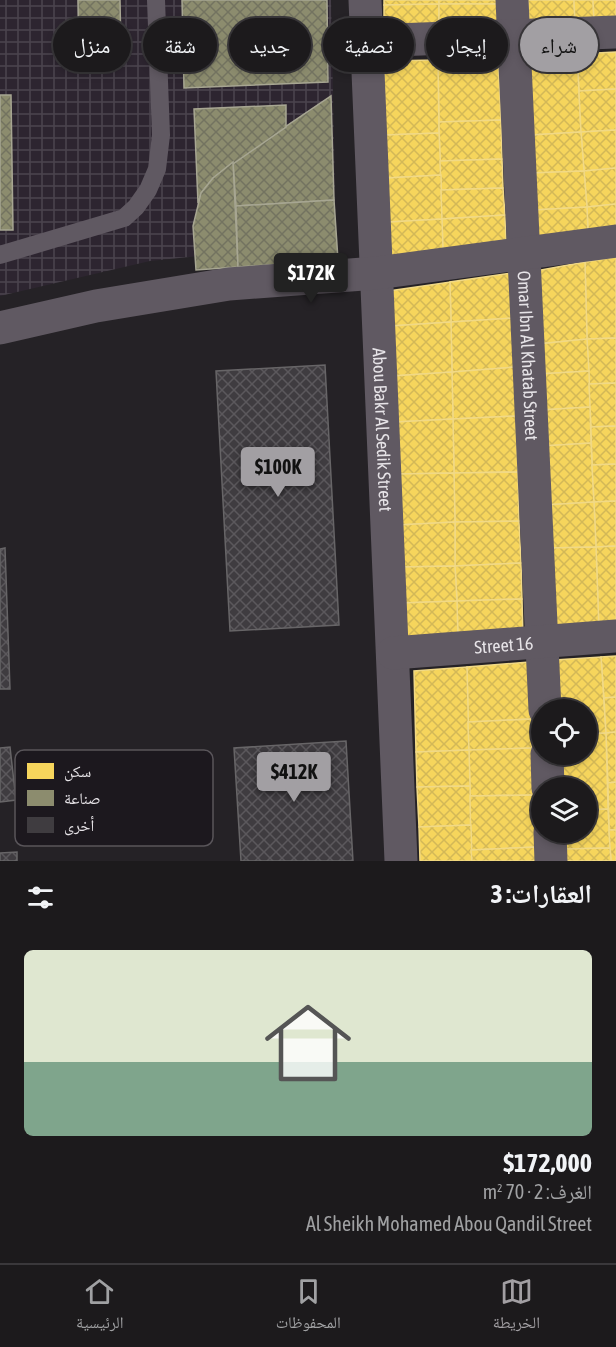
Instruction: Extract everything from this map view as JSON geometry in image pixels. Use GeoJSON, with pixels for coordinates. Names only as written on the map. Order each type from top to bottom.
{"type":"FeatureCollection","features":[{"type":"Feature","properties":{"kind":"street","name":"Abou Bakr Al Sedik Street"},"geometry":{"type":"LineString","coordinates":[[365,0],[366,18]]}},
{"type":"Feature","properties":{"kind":"street","name":"Omar Ibn Al Khatab Street"},"geometry":{"type":"LineString","coordinates":[[512,0],[544,699]]}},
{"type":"Feature","properties":{"kind":"street"},"geometry":{"type":"LineString","coordinates":[[414,39],[616,32]]}},
{"type":"Feature","properties":{"kind":"street","name":"Abou Bakr Al Sedik Street"},"geometry":{"type":"LineString","coordinates":[[368,72],[402,861]]}},
{"type":"Feature","properties":{"kind":"street"},"geometry":{"type":"LineString","coordinates":[[0,328],[96,306],[229,284],[377,273],[616,241]]}},
{"type":"Feature","properties":{"kind":"street","name":"Street 16"},"geometry":{"type":"LineString","coordinates":[[393,653],[616,636]]}},
{"type":"Feature","properties":{"kind":"street"},"geometry":{"type":"LineString","coordinates":[[550,843],[551,861]]}},
{"type":"Feature","properties":{"kind":"lane"},"geometry":{"type":"LineString","coordinates":[[0,255],[124,218],[136,207],[148,190],[157,169],[161,135],[156,0]]}},
{"type":"Feature","properties":{"kind":"shaded area"},"geometry":{"type":"Polygon","coordinates":[[[0,0],[331,0],[331,18],[323,18],[323,72],[332,72],[336,242],[150,261],[0,296],[0,0]]]}},
{"type":"Feature","properties":{"kind":"building: سكن"},"geometry":{"type":"Polygon","coordinates":[[[384,0],[439,0],[439,4],[384,5],[384,0]]]}},
{"type":"Feature","properties":{"kind":"building: سكن"},"geometry":{"type":"Polygon","coordinates":[[[439,0],[497,0],[497,4],[439,4],[439,0]]]}},
{"type":"Feature","properties":{"kind":"building: سكن"},"geometry":{"type":"Polygon","coordinates":[[[528,0],[574,0],[575,18],[529,18],[528,0]]]}},
{"type":"Feature","properties":{"kind":"building: سكن"},"geometry":{"type":"Polygon","coordinates":[[[574,0],[593,0],[594,18],[575,18],[574,0]]]}},
{"type":"Feature","properties":{"kind":"building: سكن"},"geometry":{"type":"Polygon","coordinates":[[[593,0],[616,0],[616,20],[598,21],[598,18],[594,18],[593,0]]]}},
{"type":"Feature","properties":{"kind":"building: سكن"},"geometry":{"type":"Polygon","coordinates":[[[439,4],[439,18],[426,18],[426,28],[414,28],[414,18],[384,18],[384,5],[439,4]]]}},
{"type":"Feature","properties":{"kind":"building: سكن"},"geometry":{"type":"Polygon","coordinates":[[[439,4],[497,4],[498,18],[439,18],[439,4]]]}},
{"type":"Feature","properties":{"kind":"building: سكن"},"geometry":{"type":"Polygon","coordinates":[[[616,52],[616,89],[579,91],[578,72],[598,72],[598,53],[616,52]]]}},
{"type":"Feature","properties":{"kind":"building: سكن"},"geometry":{"type":"Polygon","coordinates":[[[414,60],[426,60],[426,72],[438,72],[439,133],[385,135],[384,72],[414,72],[414,60]]]}},
{"type":"Feature","properties":{"kind":"building: سكن"},"geometry":{"type":"Polygon","coordinates":[[[438,72],[499,72],[501,120],[439,122],[438,72]]]}},
{"type":"Feature","properties":{"kind":"building: سكن"},"geometry":{"type":"Polygon","coordinates":[[[528,72],[578,72],[581,132],[531,135],[528,72]]]}},
{"type":"Feature","properties":{"kind":"building: سكن"},"geometry":{"type":"Polygon","coordinates":[[[616,89],[616,130],[581,132],[579,91],[616,89]]]}},
{"type":"Feature","properties":{"kind":"building: سكن"},"geometry":{"type":"Polygon","coordinates":[[[501,120],[502,159],[440,161],[439,122],[501,120]]]}},
{"type":"Feature","properties":{"kind":"building: سكن"},"geometry":{"type":"Polygon","coordinates":[[[616,130],[616,168],[584,171],[581,132],[616,130]]]}},
{"type":"Feature","properties":{"kind":"building: سكن"},"geometry":{"type":"Polygon","coordinates":[[[581,132],[584,171],[532,173],[531,135],[581,132]]]}},
{"type":"Feature","properties":{"kind":"building: سكن"},"geometry":{"type":"Polygon","coordinates":[[[439,133],[441,175],[387,178],[385,135],[439,133]]]}},
{"type":"Feature","properties":{"kind":"building: سكن"},"geometry":{"type":"Polygon","coordinates":[[[502,159],[503,188],[441,190],[440,161],[502,159]]]}},
{"type":"Feature","properties":{"kind":"building: سكن"},"geometry":{"type":"Polygon","coordinates":[[[616,168],[616,204],[587,207],[584,171],[616,168]]]}},
{"type":"Feature","properties":{"kind":"building: سكن"},"geometry":{"type":"Polygon","coordinates":[[[584,171],[587,207],[534,210],[532,173],[584,171]]]}},
{"type":"Feature","properties":{"kind":"building: سكن"},"geometry":{"type":"Polygon","coordinates":[[[441,175],[442,219],[389,222],[387,178],[441,175]]]}},
{"type":"Feature","properties":{"kind":"building: سكن"},"geometry":{"type":"Polygon","coordinates":[[[503,188],[505,215],[442,219],[441,190],[503,188]]]}},
{"type":"Feature","properties":{"kind":"building: سكن"},"geometry":{"type":"Polygon","coordinates":[[[616,204],[616,228],[588,232],[587,207],[616,204]]]}},
{"type":"Feature","properties":{"kind":"building: سكن"},"geometry":{"type":"Polygon","coordinates":[[[587,207],[588,232],[536,240],[534,210],[587,207]]]}},
{"type":"Feature","properties":{"kind":"building: سكن"},"geometry":{"type":"Polygon","coordinates":[[[505,215],[506,241],[443,253],[442,219],[505,215]]]}},
{"type":"Feature","properties":{"kind":"building: سكن"},"geometry":{"type":"Polygon","coordinates":[[[442,219],[443,253],[391,261],[389,222],[442,219]]]}},
{"type":"Feature","properties":{"kind":"building: سكن"},"geometry":{"type":"Polygon","coordinates":[[[616,257],[616,338],[587,339],[585,262],[616,257]]]}},
{"type":"Feature","properties":{"kind":"building: سكن"},"geometry":{"type":"Polygon","coordinates":[[[585,262],[587,339],[538,344],[535,271],[585,262]]]}},
{"type":"Feature","properties":{"kind":"building: سكن"},"geometry":{"type":"Polygon","coordinates":[[[511,273],[514,318],[451,322],[450,282],[511,273]]]}},
{"type":"Feature","properties":{"kind":"building: سكن"},"geometry":{"type":"Polygon","coordinates":[[[450,282],[451,322],[391,326],[389,291],[450,282]]]}},
{"type":"Feature","properties":{"kind":"building: سكن"},"geometry":{"type":"Polygon","coordinates":[[[514,318],[515,367],[452,372],[451,322],[514,318]]]}},
{"type":"Feature","properties":{"kind":"building: سكن"},"geometry":{"type":"Polygon","coordinates":[[[451,322],[452,372],[393,376],[391,326],[451,322]]]}},
{"type":"Feature","properties":{"kind":"building: سكن"},"geometry":{"type":"Polygon","coordinates":[[[616,338],[616,383],[589,384],[587,339],[616,338]]]}},
{"type":"Feature","properties":{"kind":"building: سكن"},"geometry":{"type":"Polygon","coordinates":[[[587,339],[589,371],[539,374],[538,344],[587,339]]]}},
{"type":"Feature","properties":{"kind":"building: سكن"},"geometry":{"type":"Polygon","coordinates":[[[515,367],[516,416],[453,419],[452,372],[515,367]]]}},
{"type":"Feature","properties":{"kind":"building: سكن"},"geometry":{"type":"Polygon","coordinates":[[[589,371],[590,407],[541,410],[539,374],[589,371]]]}},
{"type":"Feature","properties":{"kind":"building: سكن"},"geometry":{"type":"Polygon","coordinates":[[[452,372],[453,419],[395,422],[393,376],[452,372]]]}},
{"type":"Feature","properties":{"kind":"building: سكن"},"geometry":{"type":"Polygon","coordinates":[[[616,383],[616,426],[591,427],[589,384],[616,383]]]}},
{"type":"Feature","properties":{"kind":"building: سكن"},"geometry":{"type":"Polygon","coordinates":[[[590,407],[591,443],[543,446],[541,410],[590,407]]]}},
{"type":"Feature","properties":{"kind":"building: سكن"},"geometry":{"type":"Polygon","coordinates":[[[516,416],[518,472],[454,473],[453,419],[516,416]]]}},
{"type":"Feature","properties":{"kind":"building: سكن"},"geometry":{"type":"Polygon","coordinates":[[[453,419],[454,473],[397,474],[395,422],[453,419]]]}},
{"type":"Feature","properties":{"kind":"building: سكن"},"geometry":{"type":"Polygon","coordinates":[[[616,426],[616,464],[592,465],[591,427],[616,426]]]}},
{"type":"Feature","properties":{"kind":"building: سكن"},"geometry":{"type":"Polygon","coordinates":[[[591,443],[594,502],[545,505],[543,446],[591,443]]]}},
{"type":"Feature","properties":{"kind":"building: سكن"},"geometry":{"type":"Polygon","coordinates":[[[616,464],[616,501],[594,502],[592,465],[616,464]]]}},
{"type":"Feature","properties":{"kind":"building: سكن"},"geometry":{"type":"Polygon","coordinates":[[[518,472],[519,521],[455,522],[454,473],[518,472]]]}},
{"type":"Feature","properties":{"kind":"building: سكن"},"geometry":{"type":"Polygon","coordinates":[[[454,473],[455,522],[398,525],[397,474],[454,473]]]}},
{"type":"Feature","properties":{"kind":"building: سكن"},"geometry":{"type":"Polygon","coordinates":[[[616,501],[616,546],[596,547],[594,502],[616,501]]]}},
{"type":"Feature","properties":{"kind":"building: سكن"},"geometry":{"type":"Polygon","coordinates":[[[594,502],[596,547],[548,548],[545,505],[594,502]]]}},
{"type":"Feature","properties":{"kind":"building: سكن"},"geometry":{"type":"Polygon","coordinates":[[[519,521],[521,563],[455,566],[455,522],[519,521]]]}},
{"type":"Feature","properties":{"kind":"building: سكن"},"geometry":{"type":"Polygon","coordinates":[[[455,522],[455,566],[400,567],[398,525],[455,522]]]}},
{"type":"Feature","properties":{"kind":"building: سكن"},"geometry":{"type":"Polygon","coordinates":[[[616,546],[616,628],[599,630],[596,547],[616,546]]]}},
{"type":"Feature","properties":{"kind":"building: سكن"},"geometry":{"type":"Polygon","coordinates":[[[596,547],[599,630],[553,633],[548,548],[596,547]]]}},
{"type":"Feature","properties":{"kind":"building: سكن"},"geometry":{"type":"Polygon","coordinates":[[[521,563],[522,599],[457,601],[455,566],[521,563]]]}},
{"type":"Feature","properties":{"kind":"building: سكن"},"geometry":{"type":"Polygon","coordinates":[[[455,566],[457,601],[402,603],[400,567],[455,566]]]}},
{"type":"Feature","properties":{"kind":"building: سكن"},"geometry":{"type":"Polygon","coordinates":[[[522,599],[523,636],[458,641],[457,601],[522,599]]]}},
{"type":"Feature","properties":{"kind":"building: سكن"},"geometry":{"type":"Polygon","coordinates":[[[457,601],[458,641],[405,645],[402,603],[457,601]]]}},
{"type":"Feature","properties":{"kind":"building: سكن"},"geometry":{"type":"Polygon","coordinates":[[[616,656],[616,697],[604,698],[601,657],[616,656]]]}},
{"type":"Feature","properties":{"kind":"building: سكن"},"geometry":{"type":"Polygon","coordinates":[[[601,657],[606,733],[597,733],[597,699],[557,699],[555,660],[601,657]]]}},
{"type":"Feature","properties":{"kind":"building: سكن"},"geometry":{"type":"Polygon","coordinates":[[[529,662],[531,719],[468,722],[467,667],[529,662]]]}},
{"type":"Feature","properties":{"kind":"building: سكن"},"geometry":{"type":"Polygon","coordinates":[[[467,667],[469,750],[416,752],[414,671],[467,667]]]}},
{"type":"Feature","properties":{"kind":"building: سكن"},"geometry":{"type":"Polygon","coordinates":[[[616,697],[616,732],[606,733],[604,698],[616,697]]]}},
{"type":"Feature","properties":{"kind":"building: سكن"},"geometry":{"type":"Polygon","coordinates":[[[531,719],[531,748],[469,750],[468,722],[531,719]]]}},
{"type":"Feature","properties":{"kind":"building: سكن"},"geometry":{"type":"Polygon","coordinates":[[[616,732],[616,782],[608,783],[606,733],[616,732]]]}},
{"type":"Feature","properties":{"kind":"building: سكن"},"geometry":{"type":"Polygon","coordinates":[[[597,733],[606,733],[608,809],[597,810],[597,777],[560,777],[560,765],[597,765],[597,733]]]}},
{"type":"Feature","properties":{"kind":"building: سكن"},"geometry":{"type":"Polygon","coordinates":[[[531,748],[533,777],[531,777],[531,795],[470,796],[469,750],[531,748]]]}},
{"type":"Feature","properties":{"kind":"building: سكن"},"geometry":{"type":"Polygon","coordinates":[[[469,750],[470,786],[417,787],[416,752],[469,750]]]}},
{"type":"Feature","properties":{"kind":"building: سكن"},"geometry":{"type":"Polygon","coordinates":[[[616,782],[616,830],[609,830],[608,783],[616,782]]]}},
{"type":"Feature","properties":{"kind":"building: سكن"},"geometry":{"type":"Polygon","coordinates":[[[470,786],[471,825],[419,827],[417,787],[470,786]]]}},
{"type":"Feature","properties":{"kind":"building: سكن"},"geometry":{"type":"Polygon","coordinates":[[[531,795],[531,843],[536,843],[536,847],[471,850],[470,796],[531,795]]]}},
{"type":"Feature","properties":{"kind":"building: سكن"},"geometry":{"type":"Polygon","coordinates":[[[608,809],[610,848],[564,849],[564,843],[597,843],[597,810],[608,809]]]}},
{"type":"Feature","properties":{"kind":"building: سكن"},"geometry":{"type":"Polygon","coordinates":[[[471,825],[472,861],[420,861],[419,827],[471,825]]]}},
{"type":"Feature","properties":{"kind":"building: سكن"},"geometry":{"type":"Polygon","coordinates":[[[609,830],[616,830],[616,861],[611,861],[609,830]]]}},
{"type":"Feature","properties":{"kind":"building: سكن"},"geometry":{"type":"Polygon","coordinates":[[[536,847],[537,861],[472,861],[471,850],[536,847]]]}},
{"type":"Feature","properties":{"kind":"building: سكن"},"geometry":{"type":"Polygon","coordinates":[[[610,848],[611,861],[564,861],[564,849],[610,848]]]}},
{"type":"Feature","properties":{"kind":"building: صناعة"},"geometry":{"type":"Polygon","coordinates":[[[78,0],[120,0],[120,18],[78,18],[78,0]]]}},
{"type":"Feature","properties":{"kind":"building: صناعة"},"geometry":{"type":"Polygon","coordinates":[[[182,0],[327,0],[327,18],[323,18],[323,72],[328,72],[328,82],[184,88],[184,72],[217,72],[217,18],[182,18],[182,0]]]}},
{"type":"Feature","properties":{"kind":"building: صناعة"},"geometry":{"type":"Polygon","coordinates":[[[0,95],[11,95],[13,230],[0,230],[0,95]]]}},
{"type":"Feature","properties":{"kind":"building: صناعة"},"geometry":{"type":"Polygon","coordinates":[[[331,96],[334,200],[236,206],[233,162],[331,96]]]}},
{"type":"Feature","properties":{"kind":"building: صناعة"},"geometry":{"type":"Polygon","coordinates":[[[286,105],[286,127],[213,178],[201,193],[198,203],[194,109],[286,105]]]}},
{"type":"Feature","properties":{"kind":"building: صناعة"},"geometry":{"type":"Polygon","coordinates":[[[233,162],[238,267],[196,270],[193,226],[201,193],[213,178],[233,162]]]}},
{"type":"Feature","properties":{"kind":"building: صناعة"},"geometry":{"type":"Polygon","coordinates":[[[334,200],[338,260],[238,267],[236,206],[334,200]]]}},
{"type":"Feature","properties":{"kind":"building: أخرى"},"geometry":{"type":"Polygon","coordinates":[[[325,365],[339,625],[230,631],[216,371],[325,365]]]}},
{"type":"Feature","properties":{"kind":"building: أخرى"},"geometry":{"type":"Polygon","coordinates":[[[5,548],[10,689],[0,689],[0,549],[5,548]]]}},
{"type":"Feature","properties":{"kind":"building: أخرى"},"geometry":{"type":"Polygon","coordinates":[[[346,741],[353,861],[241,861],[234,748],[346,741]]]}},
{"type":"Feature","properties":{"kind":"building: أخرى"},"geometry":{"type":"Polygon","coordinates":[[[10,747],[15,800],[0,802],[0,748],[10,747]]]}},
{"type":"Feature","properties":{"kind":"building: أخرى"},"geometry":{"type":"Polygon","coordinates":[[[17,852],[17,861],[0,861],[0,853],[17,852]]]}}]}
